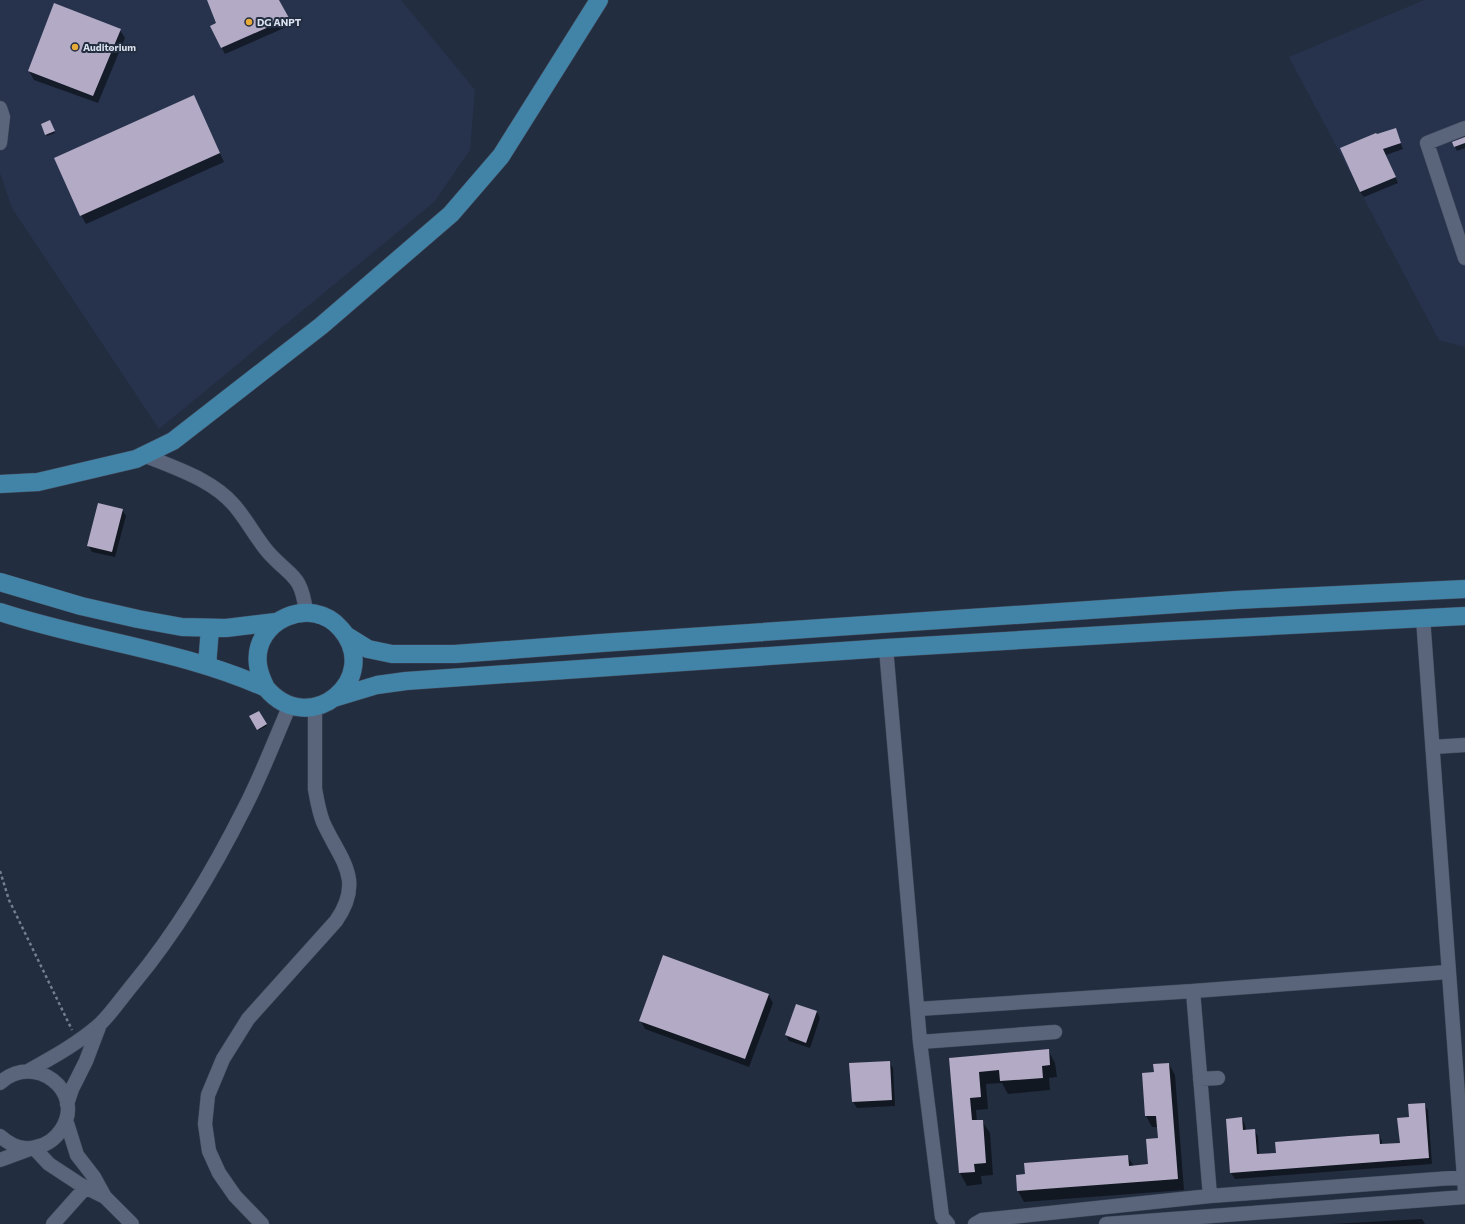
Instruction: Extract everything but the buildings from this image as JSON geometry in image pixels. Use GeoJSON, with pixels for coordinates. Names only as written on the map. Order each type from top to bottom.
{"type":"FeatureCollection","features":[{"type":"Feature","properties":{"kind":"main road"},"geometry":{"type":"LineString","coordinates":[[0,484],[38,482],[136,458],[173,441],[321,326],[451,214],[501,156],[599,0]]}},
{"type":"Feature","properties":{"kind":"main road"},"geometry":{"type":"LineString","coordinates":[[0,582],[81,606],[182,627],[226,628],[276,622]]}},
{"type":"Feature","properties":{"kind":"main road"},"geometry":{"type":"LineString","coordinates":[[1465,589],[1236,600],[455,654],[404,655],[380,652],[368,648],[347,636],[334,622],[316,613],[306,612],[285,616],[276,622],[264,636],[258,653],[258,665],[260,677],[266,688],[277,698],[290,705],[302,708],[322,705],[334,698],[370,687],[406,681],[886,648],[1465,616]]}},
{"type":"Feature","properties":{"kind":"main road"},"geometry":{"type":"LineString","coordinates":[[0,612],[77,634],[135,647],[207,666],[266,688]]}},
{"type":"Feature","properties":{"kind":"main road"},"geometry":{"type":"LineString","coordinates":[[207,666],[210,628]]}},
{"type":"Feature","properties":{"kind":"main road"},"geometry":{"type":"LineString","coordinates":[[334,698],[344,688],[352,669],[352,649],[347,636]]}},
{"type":"Feature","properties":{"kind":"main road"},"geometry":{"type":"LineString","coordinates":[[404,655],[406,681]]}},
{"type":"Feature","properties":{"kind":"street"},"geometry":{"type":"LineString","coordinates":[[0,108],[3,117],[0,143]]}},
{"type":"Feature","properties":{"kind":"street"},"geometry":{"type":"LineString","coordinates":[[1465,128],[1427,143],[1465,258]]}},
{"type":"Feature","properties":{"kind":"street"},"geometry":{"type":"LineString","coordinates":[[144,455],[197,478],[211,486],[234,505],[269,553],[295,577],[304,595],[306,612]]}},
{"type":"Feature","properties":{"kind":"street"},"geometry":{"type":"LineString","coordinates":[[1423,618],[1465,1192]]}},
{"type":"Feature","properties":{"kind":"street"},"geometry":{"type":"LineString","coordinates":[[886,648],[920,1042],[942,1217],[948,1224]]}},
{"type":"Feature","properties":{"kind":"street"},"geometry":{"type":"LineString","coordinates":[[0,1083],[13,1074],[28,1071],[78,1042],[100,1024],[148,966],[170,935],[210,872],[245,807],[290,705]]}},
{"type":"Feature","properties":{"kind":"street"},"geometry":{"type":"LineString","coordinates":[[262,1224],[235,1196],[218,1173],[209,1151],[205,1124],[208,1095],[223,1060],[248,1019],[336,921],[343,911],[347,900],[349,876],[346,864],[323,822],[317,800],[315,707]]}},
{"type":"Feature","properties":{"kind":"street"},"geometry":{"type":"LineString","coordinates":[[1433,747],[1465,745]]}},
{"type":"Feature","properties":{"kind":"street"},"geometry":{"type":"LineString","coordinates":[[918,1009],[1448,972]]}},
{"type":"Feature","properties":{"kind":"street"},"geometry":{"type":"LineString","coordinates":[[1193,991],[1210,1196]]}},
{"type":"Feature","properties":{"kind":"street"},"geometry":{"type":"LineString","coordinates":[[0,1160],[46,1144],[53,1140],[63,1127],[66,1120],[67,1104],[72,1089],[86,1061],[100,1024]]}},
{"type":"Feature","properties":{"kind":"street"},"geometry":{"type":"LineString","coordinates":[[920,1042],[1055,1032]]}},
{"type":"Feature","properties":{"kind":"street"},"geometry":{"type":"LineString","coordinates":[[28,1071],[43,1074],[56,1083],[65,1096],[67,1104]]}},
{"type":"Feature","properties":{"kind":"street"},"geometry":{"type":"LineString","coordinates":[[1200,1079],[1218,1078]]}},
{"type":"Feature","properties":{"kind":"street"},"geometry":{"type":"LineString","coordinates":[[66,1120],[77,1155],[94,1177],[105,1197],[132,1224]]}},
{"type":"Feature","properties":{"kind":"street"},"geometry":{"type":"LineString","coordinates":[[0,1136],[12,1145],[32,1148],[49,1164],[105,1197]]}},
{"type":"Feature","properties":{"kind":"street"},"geometry":{"type":"LineString","coordinates":[[975,1224],[982,1220],[1210,1196],[1464,1177]]}},
{"type":"Feature","properties":{"kind":"street"},"geometry":{"type":"LineString","coordinates":[[53,1224],[86,1187]]}},
{"type":"Feature","properties":{"kind":"street"},"geometry":{"type":"LineString","coordinates":[[1106,1224],[1162,1222],[1465,1196]]}},
{"type":"Feature","properties":{"kind":"path"},"geometry":{"type":"LineString","coordinates":[[0,871],[10,900],[78,1042]]}},
{"type":"Feature","properties":{"kind":"shaded area"},"geometry":{"type":"Polygon","coordinates":[[[0,0],[401,0],[475,90],[470,150],[434,202],[159,429],[12,208],[0,173],[0,0]]]}},
{"type":"Feature","properties":{"kind":"shaded area"},"geometry":{"type":"Polygon","coordinates":[[[1424,0],[1465,0],[1465,347],[1439,340],[1289,57],[1424,0]]]}},
{"type":"Feature","properties":{"kind":"place","name":"DG ANPT"},"geometry":{"type":"Point","coordinates":[249,22]}},
{"type":"Feature","properties":{"kind":"place","name":"Auditorium"},"geometry":{"type":"Point","coordinates":[75,47]}}]}
